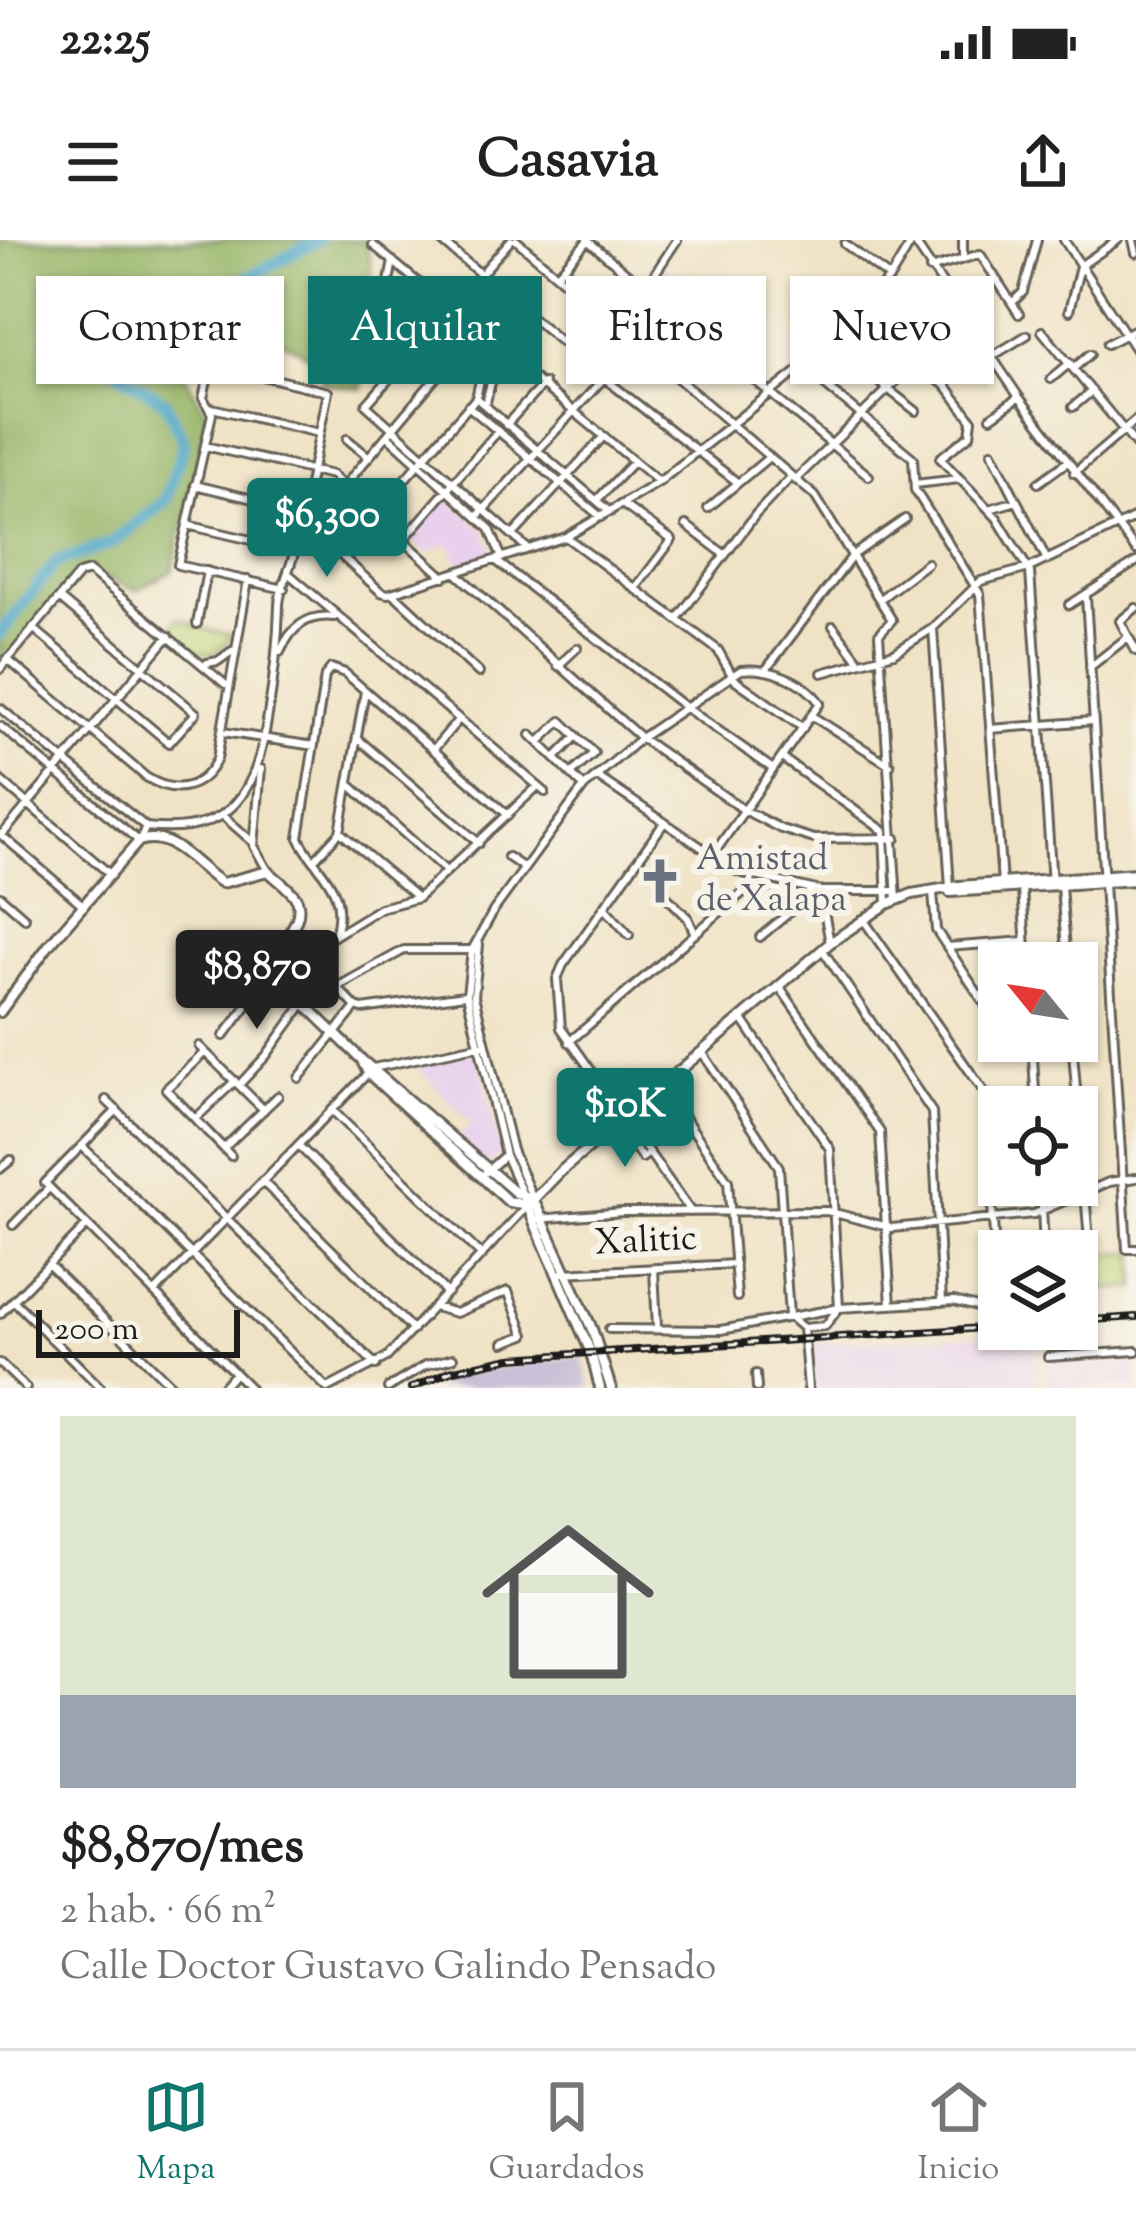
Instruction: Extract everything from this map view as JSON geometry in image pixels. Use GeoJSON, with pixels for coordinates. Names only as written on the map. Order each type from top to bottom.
{"type":"FeatureCollection","features":[{"type":"Feature","properties":{"kind":"main road"},"geometry":{"type":"LineString","coordinates":[[0,1012],[33,965],[140,841],[155,838],[172,844],[222,883],[268,871],[292,894],[298,907],[273,956],[273,970],[371,1070],[485,1173],[509,1202],[528,1200],[826,946],[897,895],[1002,884],[1055,884]]}},
{"type":"Feature","properties":{"kind":"main road"},"geometry":{"type":"LineString","coordinates":[[944,891],[1022,889],[1136,876]]}},
{"type":"Feature","properties":{"kind":"main road"},"geometry":{"type":"LineString","coordinates":[[528,1200],[563,1273],[606,1388]]}},
{"type":"Feature","properties":{"kind":"street"},"geometry":{"type":"LineString","coordinates":[[440,240],[566,346]]}},
{"type":"Feature","properties":{"kind":"street"},"geometry":{"type":"LineString","coordinates":[[477,276],[513,240],[818,499],[892,622],[880,632],[890,765],[886,904]]}},
{"type":"Feature","properties":{"kind":"street"},"geometry":{"type":"LineString","coordinates":[[557,275],[588,240],[630,276]]}},
{"type":"Feature","properties":{"kind":"street"},"geometry":{"type":"LineString","coordinates":[[653,276],[677,240]]}},
{"type":"Feature","properties":{"kind":"street"},"geometry":{"type":"LineString","coordinates":[[891,276],[913,240],[935,276]]}},
{"type":"Feature","properties":{"kind":"street"},"geometry":{"type":"LineString","coordinates":[[963,240],[963,258]]}},
{"type":"Feature","properties":{"kind":"street"},"geometry":{"type":"LineString","coordinates":[[1012,303],[1023,292],[1037,240]]}},
{"type":"Feature","properties":{"kind":"street"},"geometry":{"type":"LineString","coordinates":[[1064,240],[1136,350]]}},
{"type":"Feature","properties":{"kind":"street"},"geometry":{"type":"LineString","coordinates":[[1069,311],[1080,266],[1118,240]]}},
{"type":"Feature","properties":{"kind":"street"},"geometry":{"type":"LineString","coordinates":[[1132,240],[1136,253]]}},
{"type":"Feature","properties":{"kind":"street"},"geometry":{"type":"LineString","coordinates":[[845,244],[887,276]]}},
{"type":"Feature","properties":{"kind":"street"},"geometry":{"type":"LineString","coordinates":[[373,245],[411,276]]}},
{"type":"Feature","properties":{"kind":"street"},"geometry":{"type":"LineString","coordinates":[[930,269],[980,254],[1019,314]]}},
{"type":"Feature","properties":{"kind":"street"},"geometry":{"type":"LineString","coordinates":[[391,276],[393,261]]}},
{"type":"Feature","properties":{"kind":"street"},"geometry":{"type":"LineString","coordinates":[[1107,344],[1136,329]]}},
{"type":"Feature","properties":{"kind":"street"},"geometry":{"type":"LineString","coordinates":[[1042,331],[1136,445]]}},
{"type":"Feature","properties":{"kind":"street"},"geometry":{"type":"LineString","coordinates":[[994,355],[1027,335]]}},
{"type":"Feature","properties":{"kind":"street"},"geometry":{"type":"LineString","coordinates":[[1051,379],[1090,354]]}},
{"type":"Feature","properties":{"kind":"street"},"geometry":{"type":"LineString","coordinates":[[994,361],[1136,550]]}},
{"type":"Feature","properties":{"kind":"street"},"geometry":{"type":"LineString","coordinates":[[389,594],[566,537],[659,482],[790,378]]}},
{"type":"Feature","properties":{"kind":"street"},"geometry":{"type":"LineString","coordinates":[[254,842],[279,606],[328,392],[284,381]]}},
{"type":"Feature","properties":{"kind":"street"},"geometry":{"type":"LineString","coordinates":[[506,424],[544,383],[659,482]]}},
{"type":"Feature","properties":{"kind":"street"},"geometry":{"type":"LineString","coordinates":[[206,384],[203,398],[212,414],[178,565],[284,589]]}},
{"type":"Feature","properties":{"kind":"street"},"geometry":{"type":"LineString","coordinates":[[381,384],[367,401],[368,407],[417,464],[490,529],[499,559],[685,707],[773,770]]}},
{"type":"Feature","properties":{"kind":"street"},"geometry":{"type":"LineString","coordinates":[[345,485],[432,384]]}},
{"type":"Feature","properties":{"kind":"street"},"geometry":{"type":"LineString","coordinates":[[376,512],[476,398],[479,384]]}},
{"type":"Feature","properties":{"kind":"street"},"geometry":{"type":"LineString","coordinates":[[485,406],[491,384]]}},
{"type":"Feature","properties":{"kind":"street"},"geometry":{"type":"LineString","coordinates":[[477,517],[599,384]]}},
{"type":"Feature","properties":{"kind":"street"},"geometry":{"type":"LineString","coordinates":[[612,384],[737,482]]}},
{"type":"Feature","properties":{"kind":"street"},"geometry":{"type":"LineString","coordinates":[[758,384],[869,476]]}},
{"type":"Feature","properties":{"kind":"street"},"geometry":{"type":"LineString","coordinates":[[824,384],[913,458],[915,484],[980,594],[1002,884]]}},
{"type":"Feature","properties":{"kind":"street"},"geometry":{"type":"LineString","coordinates":[[882,384],[916,411]]}},
{"type":"Feature","properties":{"kind":"street"},"geometry":{"type":"LineString","coordinates":[[677,620],[724,554],[889,384]]}},
{"type":"Feature","properties":{"kind":"street"},"geometry":{"type":"LineString","coordinates":[[940,384],[961,403],[974,428],[940,458],[989,509],[1029,568],[1063,942]]}},
{"type":"Feature","properties":{"kind":"street"},"geometry":{"type":"LineString","coordinates":[[1072,407],[1092,391]]}},
{"type":"Feature","properties":{"kind":"street"},"geometry":{"type":"LineString","coordinates":[[476,398],[610,512]]}},
{"type":"Feature","properties":{"kind":"street"},"geometry":{"type":"LineString","coordinates":[[991,417],[1019,398]]}},
{"type":"Feature","properties":{"kind":"street"},"geometry":{"type":"LineString","coordinates":[[468,406],[601,517]]}},
{"type":"Feature","properties":{"kind":"street"},"geometry":{"type":"LineString","coordinates":[[208,407],[319,433]]}},
{"type":"Feature","properties":{"kind":"street"},"geometry":{"type":"LineString","coordinates":[[1074,473],[1136,420]]}},
{"type":"Feature","properties":{"kind":"street"},"geometry":{"type":"LineString","coordinates":[[405,538],[498,431]]}},
{"type":"Feature","properties":{"kind":"street"},"geometry":{"type":"LineString","coordinates":[[391,433],[424,456],[529,549]]}},
{"type":"Feature","properties":{"kind":"street"},"geometry":{"type":"LineString","coordinates":[[513,535],[604,435]]}},
{"type":"Feature","properties":{"kind":"street"},"geometry":{"type":"LineString","coordinates":[[347,439],[369,457]]}},
{"type":"Feature","properties":{"kind":"street"},"geometry":{"type":"LineString","coordinates":[[205,446],[332,475],[444,577]]}},
{"type":"Feature","properties":{"kind":"street"},"geometry":{"type":"LineString","coordinates":[[992,452],[1047,560]]}},
{"type":"Feature","properties":{"kind":"street"},"geometry":{"type":"LineString","coordinates":[[708,508],[768,458]]}},
{"type":"Feature","properties":{"kind":"street"},"geometry":{"type":"LineString","coordinates":[[597,500],[634,461]]}},
{"type":"Feature","properties":{"kind":"street"},"geometry":{"type":"LineString","coordinates":[[1038,483],[1066,463]]}},
{"type":"Feature","properties":{"kind":"street"},"geometry":{"type":"LineString","coordinates":[[915,484],[960,478]]}},
{"type":"Feature","properties":{"kind":"street"},"geometry":{"type":"LineString","coordinates":[[195,485],[303,511]]}},
{"type":"Feature","properties":{"kind":"street"},"geometry":{"type":"LineString","coordinates":[[989,509],[1017,501]]}},
{"type":"Feature","properties":{"kind":"street"},"geometry":{"type":"LineString","coordinates":[[622,505],[672,540],[635,589]]}},
{"type":"Feature","properties":{"kind":"street"},"geometry":{"type":"LineString","coordinates":[[822,673],[882,658],[933,628],[976,584],[1029,568],[1136,517]]}},
{"type":"Feature","properties":{"kind":"street"},"geometry":{"type":"LineString","coordinates":[[765,671],[853,555],[904,519]]}},
{"type":"Feature","properties":{"kind":"street"},"geometry":{"type":"LineString","coordinates":[[187,525],[294,550]]}},
{"type":"Feature","properties":{"kind":"street"},"geometry":{"type":"LineString","coordinates":[[686,525],[724,554]]}},
{"type":"Feature","properties":{"kind":"street"},"geometry":{"type":"LineString","coordinates":[[299,530],[323,538],[479,673]]}},
{"type":"Feature","properties":{"kind":"street"},"geometry":{"type":"LineString","coordinates":[[566,537],[718,650],[730,675],[803,728]]}},
{"type":"Feature","properties":{"kind":"street"},"geometry":{"type":"LineString","coordinates":[[1069,605],[1136,562]]}},
{"type":"Feature","properties":{"kind":"street"},"geometry":{"type":"LineString","coordinates":[[880,599],[927,563]]}},
{"type":"Feature","properties":{"kind":"street"},"geometry":{"type":"LineString","coordinates":[[0,669],[58,598],[80,574],[89,571],[227,687]]}},
{"type":"Feature","properties":{"kind":"street"},"geometry":{"type":"LineString","coordinates":[[196,624],[207,572]]}},
{"type":"Feature","properties":{"kind":"street"},"geometry":{"type":"LineString","coordinates":[[456,573],[641,738],[744,810],[781,829],[814,838],[891,838]]}},
{"type":"Feature","properties":{"kind":"street"},"geometry":{"type":"LineString","coordinates":[[289,574],[542,789],[418,898],[380,908],[319,946]]}},
{"type":"Feature","properties":{"kind":"street"},"geometry":{"type":"LineString","coordinates":[[7,659],[146,777],[174,789],[197,783],[212,770],[222,732],[248,580]]}},
{"type":"Feature","properties":{"kind":"street"},"geometry":{"type":"LineString","coordinates":[[1086,597],[1122,1179],[1131,1249]]}},
{"type":"Feature","properties":{"kind":"street"},"geometry":{"type":"LineString","coordinates":[[33,628],[169,743],[196,712],[58,598]]}},
{"type":"Feature","properties":{"kind":"street"},"geometry":{"type":"LineString","coordinates":[[310,619],[317,599]]}},
{"type":"Feature","properties":{"kind":"street"},"geometry":{"type":"LineString","coordinates":[[1136,608],[1120,621],[1136,651]]}},
{"type":"Feature","properties":{"kind":"street"},"geometry":{"type":"LineString","coordinates":[[277,657],[296,627],[310,619],[338,617]]}},
{"type":"Feature","properties":{"kind":"street"},"geometry":{"type":"LineString","coordinates":[[281,620],[296,627]]}},
{"type":"Feature","properties":{"kind":"street"},"geometry":{"type":"LineString","coordinates":[[833,626],[860,662]]}},
{"type":"Feature","properties":{"kind":"street"},"geometry":{"type":"LineString","coordinates":[[933,628],[944,891],[936,930],[978,994]]}},
{"type":"Feature","properties":{"kind":"street"},"geometry":{"type":"LineString","coordinates":[[84,906],[1,834],[169,635]]}},
{"type":"Feature","properties":{"kind":"street"},"geometry":{"type":"LineString","coordinates":[[1090,667],[1128,637]]}},
{"type":"Feature","properties":{"kind":"street"},"geometry":{"type":"LineString","coordinates":[[203,663],[224,658],[235,647]]}},
{"type":"Feature","properties":{"kind":"street"},"geometry":{"type":"LineString","coordinates":[[558,665],[577,648]]}},
{"type":"Feature","properties":{"kind":"street"},"geometry":{"type":"LineString","coordinates":[[528,1200],[466,995],[490,915],[584,787],[641,738],[746,668],[789,678],[820,703],[712,856]]}},
{"type":"Feature","properties":{"kind":"street"},"geometry":{"type":"LineString","coordinates":[[335,935],[339,901],[316,858],[299,838],[327,671],[340,669],[508,815]]}},
{"type":"Feature","properties":{"kind":"street"},"geometry":{"type":"LineString","coordinates":[[316,858],[340,832],[365,692]]}},
{"type":"Feature","properties":{"kind":"street"},"geometry":{"type":"LineString","coordinates":[[0,708],[146,827],[173,830],[202,825],[222,815],[250,784],[261,760]]}},
{"type":"Feature","properties":{"kind":"street"},"geometry":{"type":"LineString","coordinates":[[811,716],[890,765]]}},
{"type":"Feature","properties":{"kind":"street"},"geometry":{"type":"LineString","coordinates":[[433,751],[459,719]]}},
{"type":"Feature","properties":{"kind":"street"},"geometry":{"type":"LineString","coordinates":[[539,742],[561,721],[594,753],[571,774]]}},
{"type":"Feature","properties":{"kind":"street"},"geometry":{"type":"LineString","coordinates":[[989,729],[1093,721]]}},
{"type":"Feature","properties":{"kind":"street"},"geometry":{"type":"LineString","coordinates":[[0,726],[140,841],[146,827]]}},
{"type":"Feature","properties":{"kind":"street"},"geometry":{"type":"LineString","coordinates":[[222,732],[314,746]]}},
{"type":"Feature","properties":{"kind":"street"},"geometry":{"type":"LineString","coordinates":[[531,735],[584,787]]}},
{"type":"Feature","properties":{"kind":"street"},"geometry":{"type":"LineString","coordinates":[[555,758],[577,736]]}},
{"type":"Feature","properties":{"kind":"street"},"geometry":{"type":"LineString","coordinates":[[357,738],[479,843]]}},
{"type":"Feature","properties":{"kind":"street"},"geometry":{"type":"LineString","coordinates":[[760,937],[809,893],[897,895],[891,838],[782,758]]}},
{"type":"Feature","properties":{"kind":"street"},"geometry":{"type":"LineString","coordinates":[[596,776],[738,872],[809,893],[822,902]]}},
{"type":"Feature","properties":{"kind":"street"},"geometry":{"type":"LineString","coordinates":[[0,780],[110,875]]}},
{"type":"Feature","properties":{"kind":"street"},"geometry":{"type":"LineString","coordinates":[[349,784],[446,871]]}},
{"type":"Feature","properties":{"kind":"street"},"geometry":{"type":"LineString","coordinates":[[222,815],[254,842],[268,871]]}},
{"type":"Feature","properties":{"kind":"street"},"geometry":{"type":"LineString","coordinates":[[664,823],[559,973],[558,1020],[642,1158],[649,1153],[692,1212]]}},
{"type":"Feature","properties":{"kind":"street"},"geometry":{"type":"LineString","coordinates":[[172,844],[173,830]]}},
{"type":"Feature","properties":{"kind":"street"},"geometry":{"type":"LineString","coordinates":[[340,832],[418,898]]}},
{"type":"Feature","properties":{"kind":"street"},"geometry":{"type":"LineString","coordinates":[[508,856],[524,868]]}},
{"type":"Feature","properties":{"kind":"street"},"geometry":{"type":"LineString","coordinates":[[569,1042],[752,879]]}},
{"type":"Feature","properties":{"kind":"street"},"geometry":{"type":"LineString","coordinates":[[947,947],[1025,941],[1022,889]]}},
{"type":"Feature","properties":{"kind":"street"},"geometry":{"type":"LineString","coordinates":[[821,891],[826,946],[932,1112],[942,1302]]}},
{"type":"Feature","properties":{"kind":"street"},"geometry":{"type":"LineString","coordinates":[[0,896],[26,918]]}},
{"type":"Feature","properties":{"kind":"street"},"geometry":{"type":"LineString","coordinates":[[668,898],[688,918],[695,934]]}},
{"type":"Feature","properties":{"kind":"street"},"geometry":{"type":"LineString","coordinates":[[604,907],[629,935]]}},
{"type":"Feature","properties":{"kind":"street"},"geometry":{"type":"LineString","coordinates":[[863,919],[985,1093],[994,1230]]}},
{"type":"Feature","properties":{"kind":"street"},"geometry":{"type":"LineString","coordinates":[[337,986],[404,950],[477,947]]}},
{"type":"Feature","properties":{"kind":"street"},"geometry":{"type":"LineString","coordinates":[[477,947],[474,996],[482,1045],[506,1155],[528,1200]]}},
{"type":"Feature","properties":{"kind":"street"},"geometry":{"type":"LineString","coordinates":[[224,1036],[273,970]]}},
{"type":"Feature","properties":{"kind":"street"},"geometry":{"type":"LineString","coordinates":[[322,973],[362,1009],[466,995]]}},
{"type":"Feature","properties":{"kind":"street"},"geometry":{"type":"LineString","coordinates":[[779,986],[880,1132],[891,1306]]}},
{"type":"Feature","properties":{"kind":"street"},"geometry":{"type":"LineString","coordinates":[[195,1119],[237,1083],[304,1003]]}},
{"type":"Feature","properties":{"kind":"street"},"geometry":{"type":"LineString","coordinates":[[299,1078],[356,1007]]}},
{"type":"Feature","properties":{"kind":"street"},"geometry":{"type":"LineString","coordinates":[[742,1018],[830,1149],[839,1308],[824,1326],[803,1328]]}},
{"type":"Feature","properties":{"kind":"street"},"geometry":{"type":"LineString","coordinates":[[155,1292],[371,1070],[384,1062],[482,1045]]}},
{"type":"Feature","properties":{"kind":"street"},"geometry":{"type":"LineString","coordinates":[[232,1156],[166,1089],[202,1049],[264,1110]]}},
{"type":"Feature","properties":{"kind":"street"},"geometry":{"type":"LineString","coordinates":[[702,1052],[779,1167],[789,1316],[803,1328],[808,1388]]}},
{"type":"Feature","properties":{"kind":"street"},"geometry":{"type":"LineString","coordinates":[[662,1085],[728,1181],[737,1298]]}},
{"type":"Feature","properties":{"kind":"street"},"geometry":{"type":"LineString","coordinates":[[224,1148],[278,1096]]}},
{"type":"Feature","properties":{"kind":"street"},"geometry":{"type":"LineString","coordinates":[[106,1100],[376,1365]]}},
{"type":"Feature","properties":{"kind":"street"},"geometry":{"type":"LineString","coordinates":[[332,1109],[482,1256]]}},
{"type":"Feature","properties":{"kind":"street"},"geometry":{"type":"LineString","coordinates":[[13,1225],[117,1110]]}},
{"type":"Feature","properties":{"kind":"street"},"geometry":{"type":"LineString","coordinates":[[82,1145],[327,1388],[376,1365],[482,1256],[528,1200]]}},
{"type":"Feature","properties":{"kind":"street"},"geometry":{"type":"LineString","coordinates":[[298,1145],[447,1293]]}},
{"type":"Feature","properties":{"kind":"street"},"geometry":{"type":"LineString","coordinates":[[485,1173],[506,1155]]}},
{"type":"Feature","properties":{"kind":"street"},"geometry":{"type":"LineString","coordinates":[[0,1169],[11,1160]]}},
{"type":"Feature","properties":{"kind":"street"},"geometry":{"type":"LineString","coordinates":[[1098,1188],[1136,1178]]}},
{"type":"Feature","properties":{"kind":"street"},"geometry":{"type":"LineString","coordinates":[[262,1181],[413,1330]]}},
{"type":"Feature","properties":{"kind":"street"},"geometry":{"type":"LineString","coordinates":[[47,1186],[250,1388]]}},
{"type":"Feature","properties":{"kind":"street"},"geometry":{"type":"LineString","coordinates":[[1042,1206],[1043,1230]]}},
{"type":"Feature","properties":{"kind":"street"},"geometry":{"type":"LineString","coordinates":[[538,1220],[622,1212],[833,1212],[887,1228],[993,1220],[1056,1206]]}},
{"type":"Feature","properties":{"kind":"street"},"geometry":{"type":"LineString","coordinates":[[1,1312],[87,1225]]}},
{"type":"Feature","properties":{"kind":"street","name":"Xalitic"},"geometry":{"type":"LineString","coordinates":[[563,1273],[735,1264]]}},
{"type":"Feature","properties":{"kind":"street"},"geometry":{"type":"LineString","coordinates":[[50,1266],[174,1388]]}},
{"type":"Feature","properties":{"kind":"street"},"geometry":{"type":"LineString","coordinates":[[654,1270],[657,1327]]}},
{"type":"Feature","properties":{"kind":"street"},"geometry":{"type":"LineString","coordinates":[[434,1307],[456,1312],[508,1291],[526,1335],[504,1343]]}},
{"type":"Feature","properties":{"kind":"street"},"geometry":{"type":"LineString","coordinates":[[15,1302],[101,1388]]}},
{"type":"Feature","properties":{"kind":"street"},"geometry":{"type":"LineString","coordinates":[[610,1329],[721,1330],[839,1308],[942,1302],[978,1307]]}},
{"type":"Feature","properties":{"kind":"street"},"geometry":{"type":"LineString","coordinates":[[1048,1357],[1136,1352]]}},
{"type":"Feature","properties":{"kind":"street"},"geometry":{"type":"LineString","coordinates":[[388,1388],[426,1365],[453,1358]]}},
{"type":"Feature","properties":{"kind":"street"},"geometry":{"type":"LineString","coordinates":[[0,1363],[26,1388]]}},
{"type":"Feature","properties":{"kind":"street"},"geometry":{"type":"LineString","coordinates":[[222,1388],[235,1373]]}},
{"type":"Feature","properties":{"kind":"street"},"geometry":{"type":"LineString","coordinates":[[756,1374],[757,1388]]}},
{"type":"Feature","properties":{"kind":"shaded area"},"geometry":{"type":"Polygon","coordinates":[[[664,266],[676,276],[658,276],[664,266]]]}},
{"type":"Feature","properties":{"kind":"shaded area"},"geometry":{"type":"Polygon","coordinates":[[[447,497],[484,530],[496,557],[460,570],[450,544],[426,553],[410,538],[447,497]]]}},
{"type":"Feature","properties":{"kind":"shaded area"},"geometry":{"type":"Polygon","coordinates":[[[478,1052],[502,1153],[488,1166],[458,1139],[472,1123],[415,1065],[478,1052]]]}},
{"type":"Feature","properties":{"kind":"shaded area"},"geometry":{"type":"Polygon","coordinates":[[[978,1336],[978,1350],[1035,1350],[1036,1388],[816,1388],[812,1343],[978,1336]]]}},
{"type":"Feature","properties":{"kind":"shaded area"},"geometry":{"type":"Polygon","coordinates":[[[1136,1353],[1136,1388],[1047,1388],[1045,1358],[1136,1353]]]}},
{"type":"Feature","properties":{"kind":"shaded area"},"geometry":{"type":"Polygon","coordinates":[[[582,1356],[591,1388],[433,1388],[461,1374],[582,1356]]]}},
{"type":"Feature","properties":{"kind":"green space"},"geometry":{"type":"Polygon","coordinates":[[[0,240],[366,240],[370,276],[308,276],[308,355],[284,342],[284,276],[36,276],[36,384],[189,384],[208,415],[172,571],[136,590],[85,570],[0,671],[0,240]]]}},
{"type":"Feature","properties":{"kind":"green space"},"geometry":{"type":"Polygon","coordinates":[[[177,619],[231,635],[213,654],[196,652],[170,630],[177,619]]]}},
{"type":"Feature","properties":{"kind":"green space"},"geometry":{"type":"Polygon","coordinates":[[[1136,1253],[1136,1288],[1102,1289],[1101,1254],[1136,1253]]]}},
{"type":"Feature","properties":{"kind":"waterway"},"geometry":{"type":"LineString","coordinates":[[0,634],[56,562],[111,544],[166,500],[184,442],[165,402],[118,372],[130,349],[153,328],[318,240]]}},
{"type":"Feature","properties":{"kind":"railway"},"geometry":{"type":"LineString","coordinates":[[1098,1320],[1136,1317]]}},
{"type":"Feature","properties":{"kind":"railway"},"geometry":{"type":"LineString","coordinates":[[411,1388],[450,1371],[511,1358],[978,1328]]}},
{"type":"Feature","properties":{"kind":"place","name":"Amistad de Xalapa"},"geometry":{"type":"Point","coordinates":[660,881]}}]}
